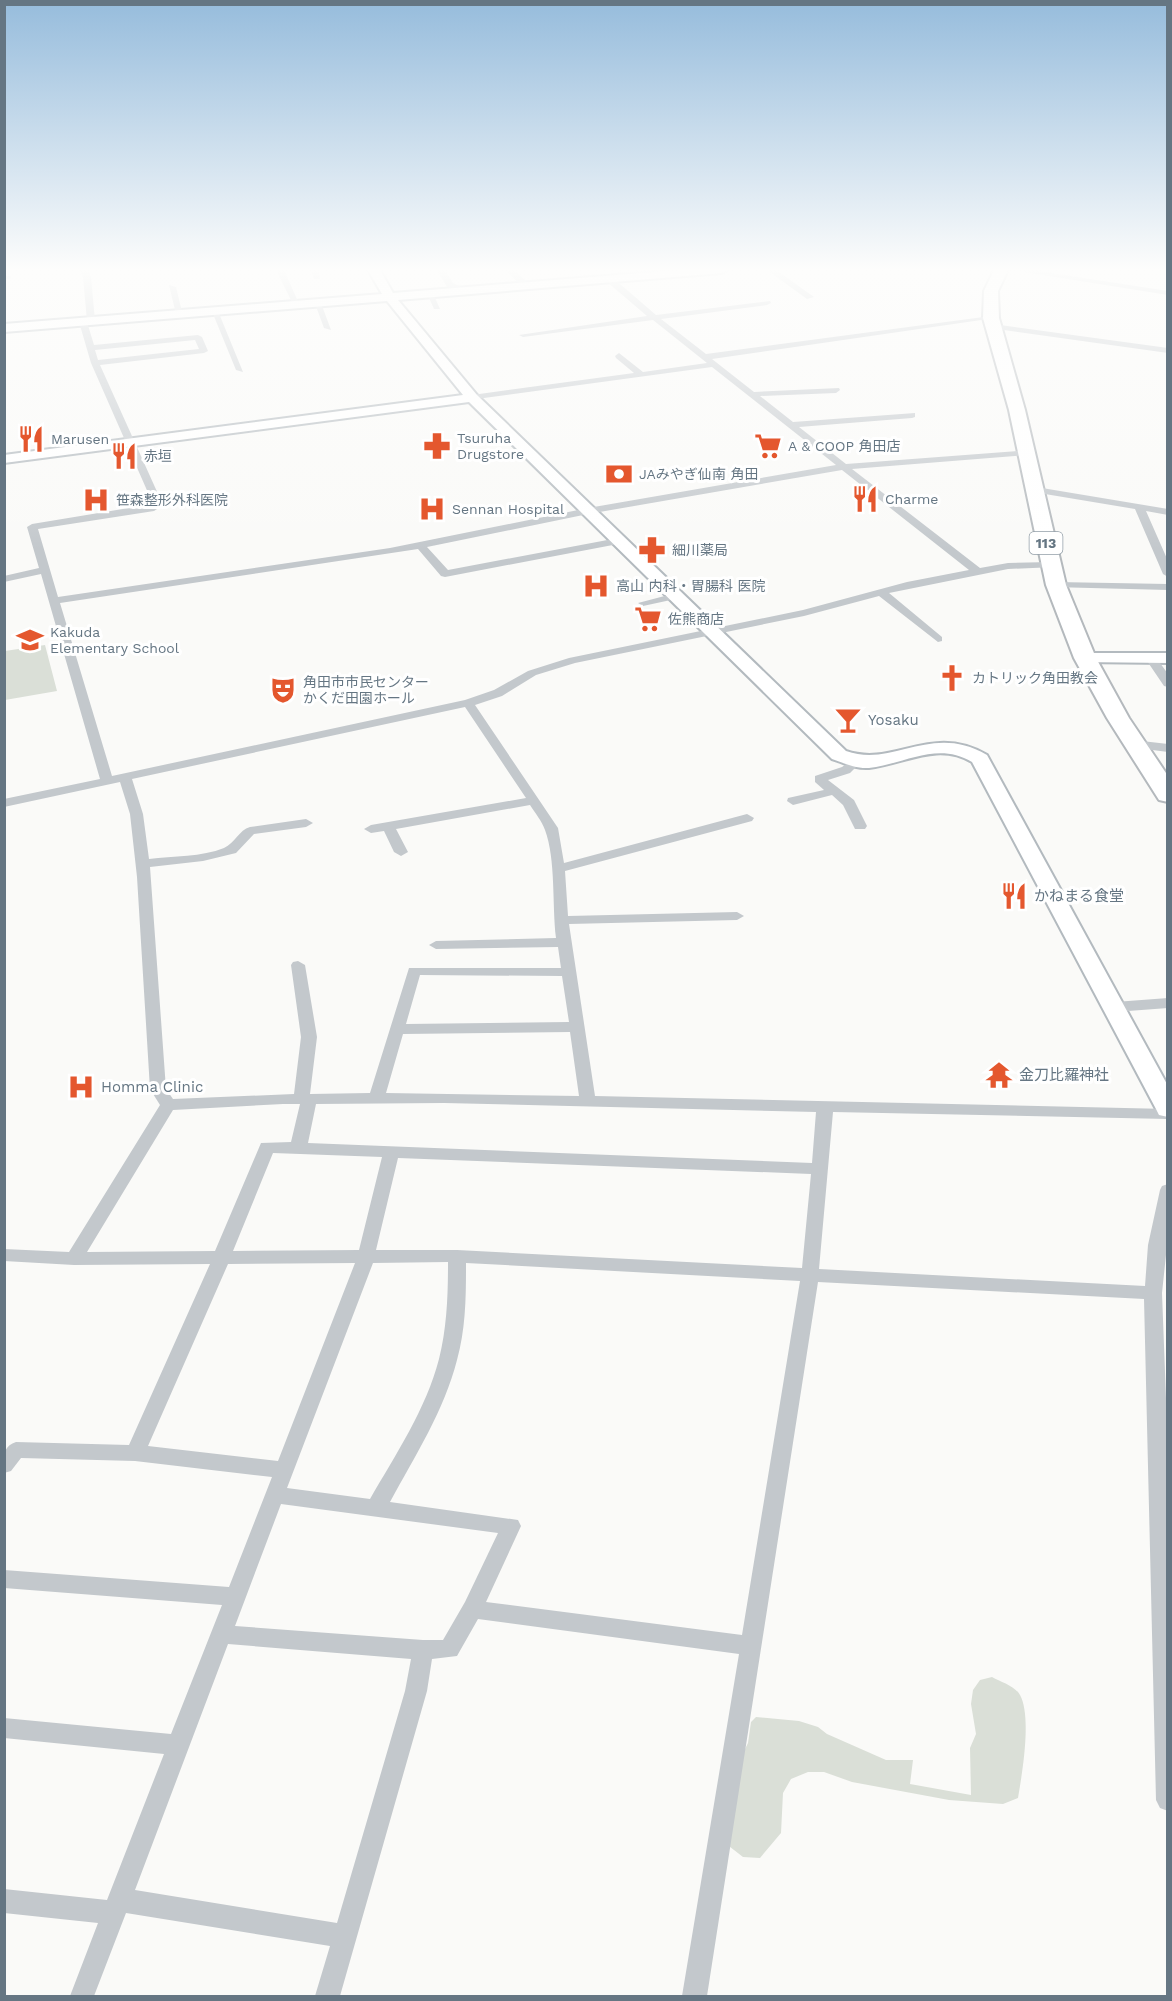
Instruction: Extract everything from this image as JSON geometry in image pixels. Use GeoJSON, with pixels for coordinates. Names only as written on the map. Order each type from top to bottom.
{"type":"FeatureCollection","features":[{"type":"Feature","properties":{"kind":"highway","name":"113"},"geometry":{"type":"LineString","coordinates":[[1003,363],[1027,452],[1056,585],[1085,658],[1133,744],[1167,795]]}},
{"type":"Feature","properties":{"kind":"street"},"geometry":{"type":"LineString","coordinates":[[95,363],[159,505],[154,508],[35,525],[32,528],[107,781]]}},
{"type":"Feature","properties":{"kind":"street"},"geometry":{"type":"LineString","coordinates":[[237,363],[240,370]]}},
{"type":"Feature","properties":{"kind":"street"},"geometry":{"type":"LineString","coordinates":[[444,363],[472,398],[839,754],[856,761],[868,762],[952,747],[973,754],[980,759],[1167,1109]]}},
{"type":"Feature","properties":{"kind":"street"},"geometry":{"type":"LineString","coordinates":[[628,363],[641,375]]}},
{"type":"Feature","properties":{"kind":"street"},"geometry":{"type":"LineString","coordinates":[[4,459],[716,364],[794,425],[842,467],[978,572]]}},
{"type":"Feature","properties":{"kind":"street"},"geometry":{"type":"LineString","coordinates":[[755,394],[836,390]]}},
{"type":"Feature","properties":{"kind":"street"},"geometry":{"type":"LineString","coordinates":[[794,425],[912,415]]}},
{"type":"Feature","properties":{"kind":"street"},"geometry":{"type":"LineString","coordinates":[[54,600],[420,545],[588,511],[842,467],[1027,452]]}},
{"type":"Feature","properties":{"kind":"street"},"geometry":{"type":"LineString","coordinates":[[1036,490],[1167,512]]}},
{"type":"Feature","properties":{"kind":"street"},"geometry":{"type":"LineString","coordinates":[[1139,507],[1167,574]]}},
{"type":"Feature","properties":{"kind":"street"},"geometry":{"type":"LineString","coordinates":[[420,545],[445,574],[618,541]]}},
{"type":"Feature","properties":{"kind":"street"},"geometry":{"type":"LineString","coordinates":[[4,803],[468,703],[498,693],[546,667],[804,613],[881,592],[1008,566],[1051,566]]}},
{"type":"Feature","properties":{"kind":"street"},"geometry":{"type":"LineString","coordinates":[[4,579],[45,570]]}},
{"type":"Feature","properties":{"kind":"street"},"geometry":{"type":"LineString","coordinates":[[1056,585],[1167,587]]}},
{"type":"Feature","properties":{"kind":"street"},"geometry":{"type":"LineString","coordinates":[[881,592],[938,639]]}},
{"type":"Feature","properties":{"kind":"street"},"geometry":{"type":"LineString","coordinates":[[643,603],[676,596]]}},
{"type":"Feature","properties":{"kind":"street"},"geometry":{"type":"LineString","coordinates":[[1085,658],[1159,658],[1167,684]]}},
{"type":"Feature","properties":{"kind":"street"},"geometry":{"type":"LineString","coordinates":[[468,703],[512,766],[551,828],[556,846],[561,920],[588,1102]]}},
{"type":"Feature","properties":{"kind":"street"},"geometry":{"type":"LineString","coordinates":[[1133,744],[1167,748]]}},
{"type":"Feature","properties":{"kind":"street"},"geometry":{"type":"LineString","coordinates":[[856,761],[846,770],[819,778],[849,803],[860,826]]}},
{"type":"Feature","properties":{"kind":"street"},"geometry":{"type":"LineString","coordinates":[[125,778],[135,800],[151,948],[158,1089],[168,1105]]}},
{"type":"Feature","properties":{"kind":"street"},"geometry":{"type":"LineString","coordinates":[[793,801],[834,791]]}},
{"type":"Feature","properties":{"kind":"street"},"geometry":{"type":"LineString","coordinates":[[371,830],[532,801]]}},
{"type":"Feature","properties":{"kind":"street"},"geometry":{"type":"LineString","coordinates":[[556,869],[747,818]]}},
{"type":"Feature","properties":{"kind":"street"},"geometry":{"type":"LineString","coordinates":[[142,864],[223,853],[238,846],[250,831],[306,823]]}},
{"type":"Feature","properties":{"kind":"street"},"geometry":{"type":"LineString","coordinates":[[388,826],[401,852]]}},
{"type":"Feature","properties":{"kind":"street"},"geometry":{"type":"LineString","coordinates":[[561,920],[737,916]]}},
{"type":"Feature","properties":{"kind":"street"},"geometry":{"type":"LineString","coordinates":[[436,945],[566,942]]}},
{"type":"Feature","properties":{"kind":"street"},"geometry":{"type":"LineString","coordinates":[[298,964],[309,1037],[305,1099],[298,1149]]}},
{"type":"Feature","properties":{"kind":"street"},"geometry":{"type":"LineString","coordinates":[[377,1098],[414,971],[570,972]]}},
{"type":"Feature","properties":{"kind":"street"},"geometry":{"type":"LineString","coordinates":[[1114,1007],[1167,1003]]}},
{"type":"Feature","properties":{"kind":"street"},"geometry":{"type":"LineString","coordinates":[[397,1029],[578,1027]]}},
{"type":"Feature","properties":{"kind":"street"},"geometry":{"type":"LineString","coordinates":[[168,1105],[377,1098],[1167,1114]]}},
{"type":"Feature","properties":{"kind":"street"},"geometry":{"type":"LineString","coordinates":[[74,1259],[168,1105]]}},
{"type":"Feature","properties":{"kind":"street"},"geometry":{"type":"LineString","coordinates":[[695,1996],[810,1275],[825,1106]]}},
{"type":"Feature","properties":{"kind":"street"},"geometry":{"type":"LineString","coordinates":[[135,1453],[222,1257],[267,1147],[391,1154],[820,1168]]}},
{"type":"Feature","properties":{"kind":"street"},"geometry":{"type":"LineString","coordinates":[[82,1996],[366,1257],[391,1154]]}},
{"type":"Feature","properties":{"kind":"street"},"geometry":{"type":"LineString","coordinates":[[1167,1190],[1157,1245],[1153,1293],[1167,1800]]}},
{"type":"Feature","properties":{"kind":"street"},"geometry":{"type":"LineString","coordinates":[[4,1255],[74,1259],[457,1256],[1153,1293]]}},
{"type":"Feature","properties":{"kind":"street"},"geometry":{"type":"LineString","coordinates":[[376,1508],[428,1412],[442,1378],[453,1336],[457,1256]]}},
{"type":"Feature","properties":{"kind":"street"},"geometry":{"type":"LineString","coordinates":[[4,1465],[16,1450],[135,1453],[284,1470]]}},
{"type":"Feature","properties":{"kind":"street"},"geometry":{"type":"LineString","coordinates":[[221,1634],[423,1650],[449,1649],[472,1609],[511,1526],[274,1495]]}},
{"type":"Feature","properties":{"kind":"street"},"geometry":{"type":"LineString","coordinates":[[4,1579],[235,1596]]}},
{"type":"Feature","properties":{"kind":"street"},"geometry":{"type":"LineString","coordinates":[[472,1609],[751,1646]]}},
{"type":"Feature","properties":{"kind":"street"},"geometry":{"type":"LineString","coordinates":[[328,1996],[417,1688],[423,1650]]}},
{"type":"Feature","properties":{"kind":"street"},"geometry":{"type":"LineString","coordinates":[[4,1728],[177,1745]]}},
{"type":"Feature","properties":{"kind":"street"},"geometry":{"type":"LineString","coordinates":[[4,1901],[116,1907],[344,1936]]}},
{"type":"Feature","properties":{"kind":"shaded area"},"geometry":{"type":"Polygon","coordinates":[[[45,645],[57,691],[5,700],[5,651],[45,645]]]}},
{"type":"Feature","properties":{"kind":"shaded area"},"geometry":{"type":"Polygon","coordinates":[[[992,1677],[1015,1689],[1024,1705],[1026,1731],[1018,1798],[1003,1804],[949,1800],[852,1782],[824,1772],[808,1772],[791,1779],[783,1793],[781,1833],[760,1858],[743,1857],[725,1843],[741,1757],[748,1743],[751,1722],[756,1717],[799,1721],[818,1727],[827,1734],[886,1760],[913,1760],[910,1784],[971,1795],[970,1748],[976,1734],[971,1704],[973,1690],[980,1680],[992,1677]]]}},
{"type":"Feature","properties":{"kind":"place","name":"Marusen"},"geometry":{"type":"Point","coordinates":[31,439]}},
{"type":"Feature","properties":{"kind":"place","name":"Tsuruha Drugstore"},"geometry":{"type":"Point","coordinates":[437,446]}},
{"type":"Feature","properties":{"kind":"place","name":"A & COOP 角田店"},"geometry":{"type":"Point","coordinates":[768,446]}},
{"type":"Feature","properties":{"kind":"place","name":"赤垣"},"geometry":{"type":"Point","coordinates":[124,456]}},
{"type":"Feature","properties":{"kind":"place","name":"JAみやぎ仙南 角田"},"geometry":{"type":"Point","coordinates":[619,474]}},
{"type":"Feature","properties":{"kind":"place","name":"Charme"},"geometry":{"type":"Point","coordinates":[865,499]}},
{"type":"Feature","properties":{"kind":"place","name":"笹森整形外科医院"},"geometry":{"type":"Point","coordinates":[96,500]}},
{"type":"Feature","properties":{"kind":"place","name":"Sennan Hospital"},"geometry":{"type":"Point","coordinates":[432,509]}},
{"type":"Feature","properties":{"kind":"place","name":"細川薬局"},"geometry":{"type":"Point","coordinates":[652,550]}},
{"type":"Feature","properties":{"kind":"place","name":"高山 内科・胃腸科 医院"},"geometry":{"type":"Point","coordinates":[596,586]}},
{"type":"Feature","properties":{"kind":"place","name":"佐熊商店"},"geometry":{"type":"Point","coordinates":[648,619]}},
{"type":"Feature","properties":{"kind":"place","name":"Kakuda Elementary School"},"geometry":{"type":"Point","coordinates":[30,640]}},
{"type":"Feature","properties":{"kind":"place","name":"カトリック角田教会"},"geometry":{"type":"Point","coordinates":[952,678]}},
{"type":"Feature","properties":{"kind":"place","name":"角田市市民センター かくだ田園ホール"},"geometry":{"type":"Point","coordinates":[283,690]}},
{"type":"Feature","properties":{"kind":"place","name":"Yosaku"},"geometry":{"type":"Point","coordinates":[848,720]}},
{"type":"Feature","properties":{"kind":"place","name":"かねまる食堂"},"geometry":{"type":"Point","coordinates":[1014,896]}},
{"type":"Feature","properties":{"kind":"place","name":"金刀比羅神社"},"geometry":{"type":"Point","coordinates":[999,1075]}},
{"type":"Feature","properties":{"kind":"place","name":"Homma Clinic"},"geometry":{"type":"Point","coordinates":[81,1087]}}]}
